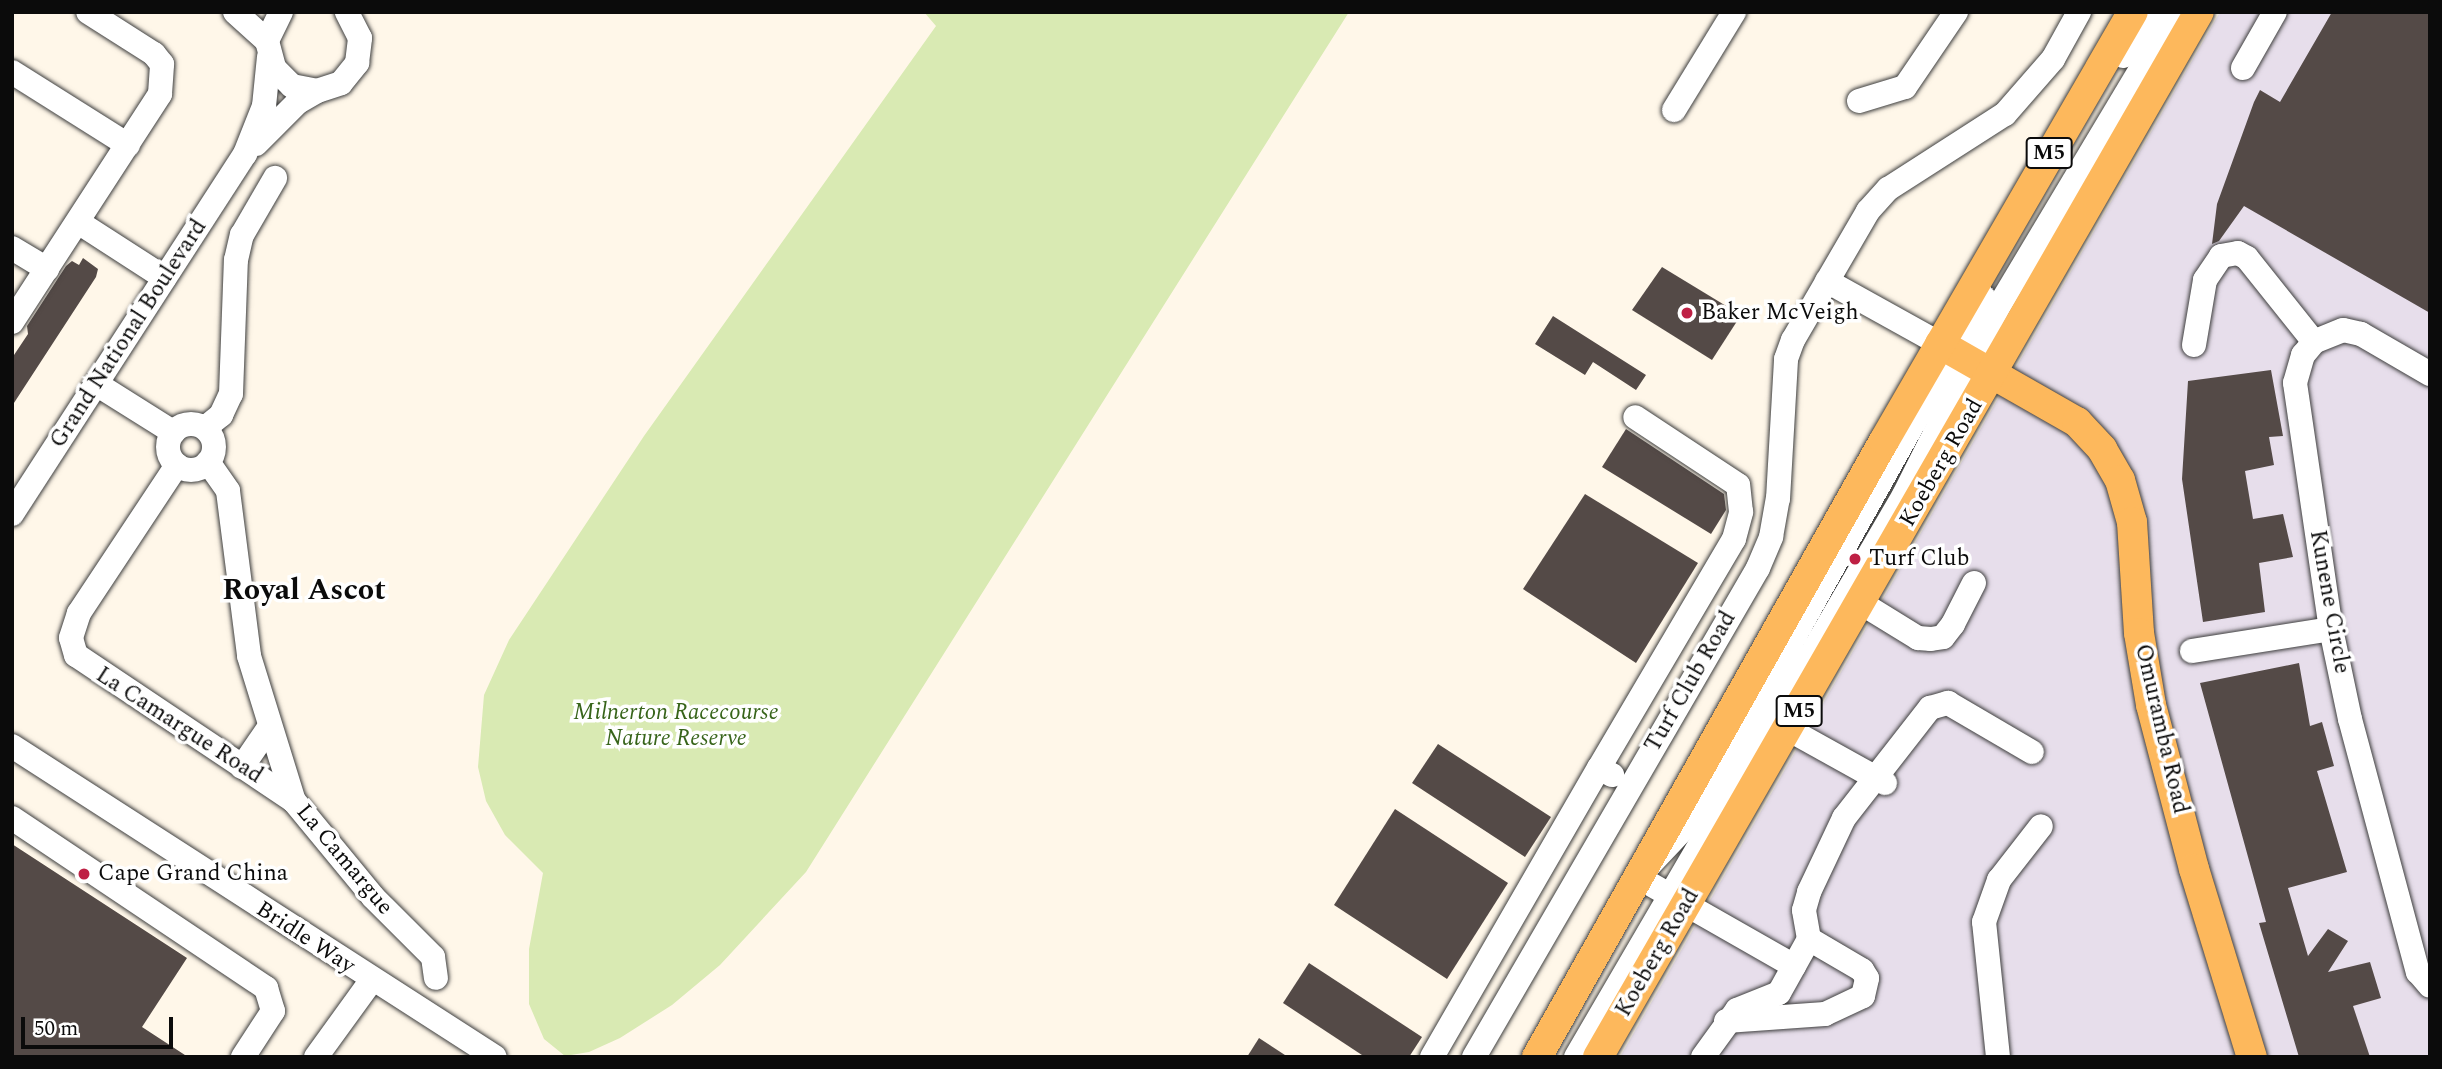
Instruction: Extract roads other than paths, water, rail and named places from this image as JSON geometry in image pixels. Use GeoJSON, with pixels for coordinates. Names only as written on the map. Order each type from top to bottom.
{"type":"FeatureCollection","features":[{"type":"Feature","properties":{"kind":"main road","name":"Koeberg Road"},"geometry":{"type":"LineString","coordinates":[[1598,1057],[1678,900],[1788,729],[1861,603],[1965,357],[2133,12]]}},
{"type":"Feature","properties":{"kind":"main road","name":"Koeberg Road"},"geometry":{"type":"LineString","coordinates":[[1537,1057],[1638,877],[1965,357],[2199,12]]}},
{"type":"Feature","properties":{"kind":"main road","name":"Omuramba Road"},"geometry":{"type":"LineString","coordinates":[[1965,357],[2088,431],[2124,489],[2132,522],[2139,633],[2151,705],[2194,869],[2252,1057]]}},
{"type":"Feature","properties":{"kind":"street"},"geometry":{"type":"LineString","coordinates":[[12,322],[160,94],[162,64],[154,54],[88,12]]}},
{"type":"Feature","properties":{"kind":"street"},"geometry":{"type":"LineString","coordinates":[[235,12],[268,49],[282,78],[317,91]]}},
{"type":"Feature","properties":{"kind":"street"},"geometry":{"type":"LineString","coordinates":[[268,49],[281,12]]}},
{"type":"Feature","properties":{"kind":"street"},"geometry":{"type":"LineString","coordinates":[[1674,110],[1734,12]]}},
{"type":"Feature","properties":{"kind":"street"},"geometry":{"type":"LineString","coordinates":[[1858,101],[1905,86],[1956,12]]}},
{"type":"Feature","properties":{"kind":"street","name":"Turf Club Road"},"geometry":{"type":"LineString","coordinates":[[1474,1057],[1758,568],[1771,537],[1778,499],[1786,359],[1827,281],[1868,211],[1888,189],[2005,114],[2053,59],[2079,12]]}},
{"type":"Feature","properties":{"kind":"street"},"geometry":{"type":"LineString","coordinates":[[1576,1057],[1678,900],[1904,495],[1965,357],[2151,12]]}},
{"type":"Feature","properties":{"kind":"street"},"geometry":{"type":"LineString","coordinates":[[1965,357],[2175,12]]}},
{"type":"Feature","properties":{"kind":"street"},"geometry":{"type":"LineString","coordinates":[[2243,68],[2275,12]]}},
{"type":"Feature","properties":{"kind":"street","name":"Grand National Boulevard"},"geometry":{"type":"LineString","coordinates":[[12,514],[98,385],[245,154],[277,121],[317,91],[341,83],[357,63],[353,17]]}},
{"type":"Feature","properties":{"kind":"street","name":"Grand National Boulevard"},"geometry":{"type":"LineString","coordinates":[[245,154],[265,101],[268,49]]}},
{"type":"Feature","properties":{"kind":"street"},"geometry":{"type":"LineString","coordinates":[[12,72],[128,145]]}},
{"type":"Feature","properties":{"kind":"street"},"geometry":{"type":"LineString","coordinates":[[208,462],[194,470],[177,465],[167,450],[173,432],[186,424],[205,428],[221,415],[231,394],[236,260],[242,234],[275,178]]}},
{"type":"Feature","properties":{"kind":"street"},"geometry":{"type":"LineString","coordinates":[[78,222],[165,278]]}},
{"type":"Feature","properties":{"kind":"street"},"geometry":{"type":"LineString","coordinates":[[12,248],[47,269]]}},
{"type":"Feature","properties":{"kind":"street"},"geometry":{"type":"LineString","coordinates":[[2194,345],[2205,280],[2221,256],[2238,253],[2247,258],[2314,341],[2343,330],[2361,334],[2430,374]]}},
{"type":"Feature","properties":{"kind":"street"},"geometry":{"type":"LineString","coordinates":[[1827,281],[1965,357]]}},
{"type":"Feature","properties":{"kind":"street","name":"Kunene Circle"},"geometry":{"type":"LineString","coordinates":[[2314,341],[2303,355],[2295,383],[2331,629],[2350,719],[2418,972],[2430,986]]}},
{"type":"Feature","properties":{"kind":"street"},"geometry":{"type":"LineString","coordinates":[[98,385],[173,432]]}},
{"type":"Feature","properties":{"kind":"street"},"geometry":{"type":"LineString","coordinates":[[1432,1057],[1734,539],[1741,512],[1738,485],[1635,417]]}},
{"type":"Feature","properties":{"kind":"street","name":"La Camargue"},"geometry":{"type":"LineString","coordinates":[[205,428],[213,441],[208,462],[221,478],[231,504],[249,656],[268,729],[294,801],[373,897],[433,957],[436,978]]}},
{"type":"Feature","properties":{"kind":"street","name":"La Camargue Road"},"geometry":{"type":"LineString","coordinates":[[177,465],[79,613],[71,638],[76,655],[87,666],[294,801]]}},
{"type":"Feature","properties":{"kind":"street"},"geometry":{"type":"LineString","coordinates":[[1861,603],[1918,638],[1931,639],[1943,636],[1953,624],[1974,583]]}},
{"type":"Feature","properties":{"kind":"street"},"geometry":{"type":"LineString","coordinates":[[2192,652],[2331,629]]}},
{"type":"Feature","properties":{"kind":"street"},"geometry":{"type":"LineString","coordinates":[[1703,1057],[1726,1021],[1746,1004],[1779,993],[1809,939],[1804,910],[1814,880],[1844,818],[1879,780],[1930,708],[1940,703],[1962,710],[2032,752]]}},
{"type":"Feature","properties":{"kind":"street"},"geometry":{"type":"LineString","coordinates":[[242,767],[268,729]]}},
{"type":"Feature","properties":{"kind":"street"},"geometry":{"type":"LineString","coordinates":[[1788,729],[1879,780]]}},
{"type":"Feature","properties":{"kind":"street","name":"Bridle Way"},"geometry":{"type":"LineString","coordinates":[[13,746],[371,981],[495,1057]]}},
{"type":"Feature","properties":{"kind":"street"},"geometry":{"type":"LineString","coordinates":[[1599,768],[1631,785]]}},
{"type":"Feature","properties":{"kind":"street"},"geometry":{"type":"LineString","coordinates":[[12,818],[266,988],[273,1011],[243,1057]]}},
{"type":"Feature","properties":{"kind":"street"},"geometry":{"type":"LineString","coordinates":[[1998,1057],[1984,922],[1999,880],[2041,826]]}},
{"type":"Feature","properties":{"kind":"street"},"geometry":{"type":"LineString","coordinates":[[1638,877],[1794,966]]}},
{"type":"Feature","properties":{"kind":"street"},"geometry":{"type":"LineString","coordinates":[[1726,1021],[1825,1014],[1863,996],[1867,989],[1862,970],[1809,939]]}},
{"type":"Feature","properties":{"kind":"street"},"geometry":{"type":"LineString","coordinates":[[316,1057],[371,981]]}},
{"type":"Feature","properties":{"kind":"street"},"geometry":{"type":"LineString","coordinates":[[1779,993],[1788,1018]]}},
{"type":"Feature","properties":{"kind":"place","name":"Baker McVeigh"},"geometry":{"type":"Point","coordinates":[1687,313]}},
{"type":"Feature","properties":{"kind":"place","name":"Turf Club"},"geometry":{"type":"Point","coordinates":[1855,559]}},
{"type":"Feature","properties":{"kind":"place","name":"Cape Grand China"},"geometry":{"type":"Point","coordinates":[84,874]}},
{"type":"Feature","properties":{"kind":"district","name":"Royal Ascot"},"geometry":{"type":"Point","coordinates":[304,590]}},
{"type":"Feature","properties":{"kind":"park label","name":"Milnerton Racecourse Nature Reserve"},"geometry":{"type":"Point","coordinates":[676,726]}}]}
